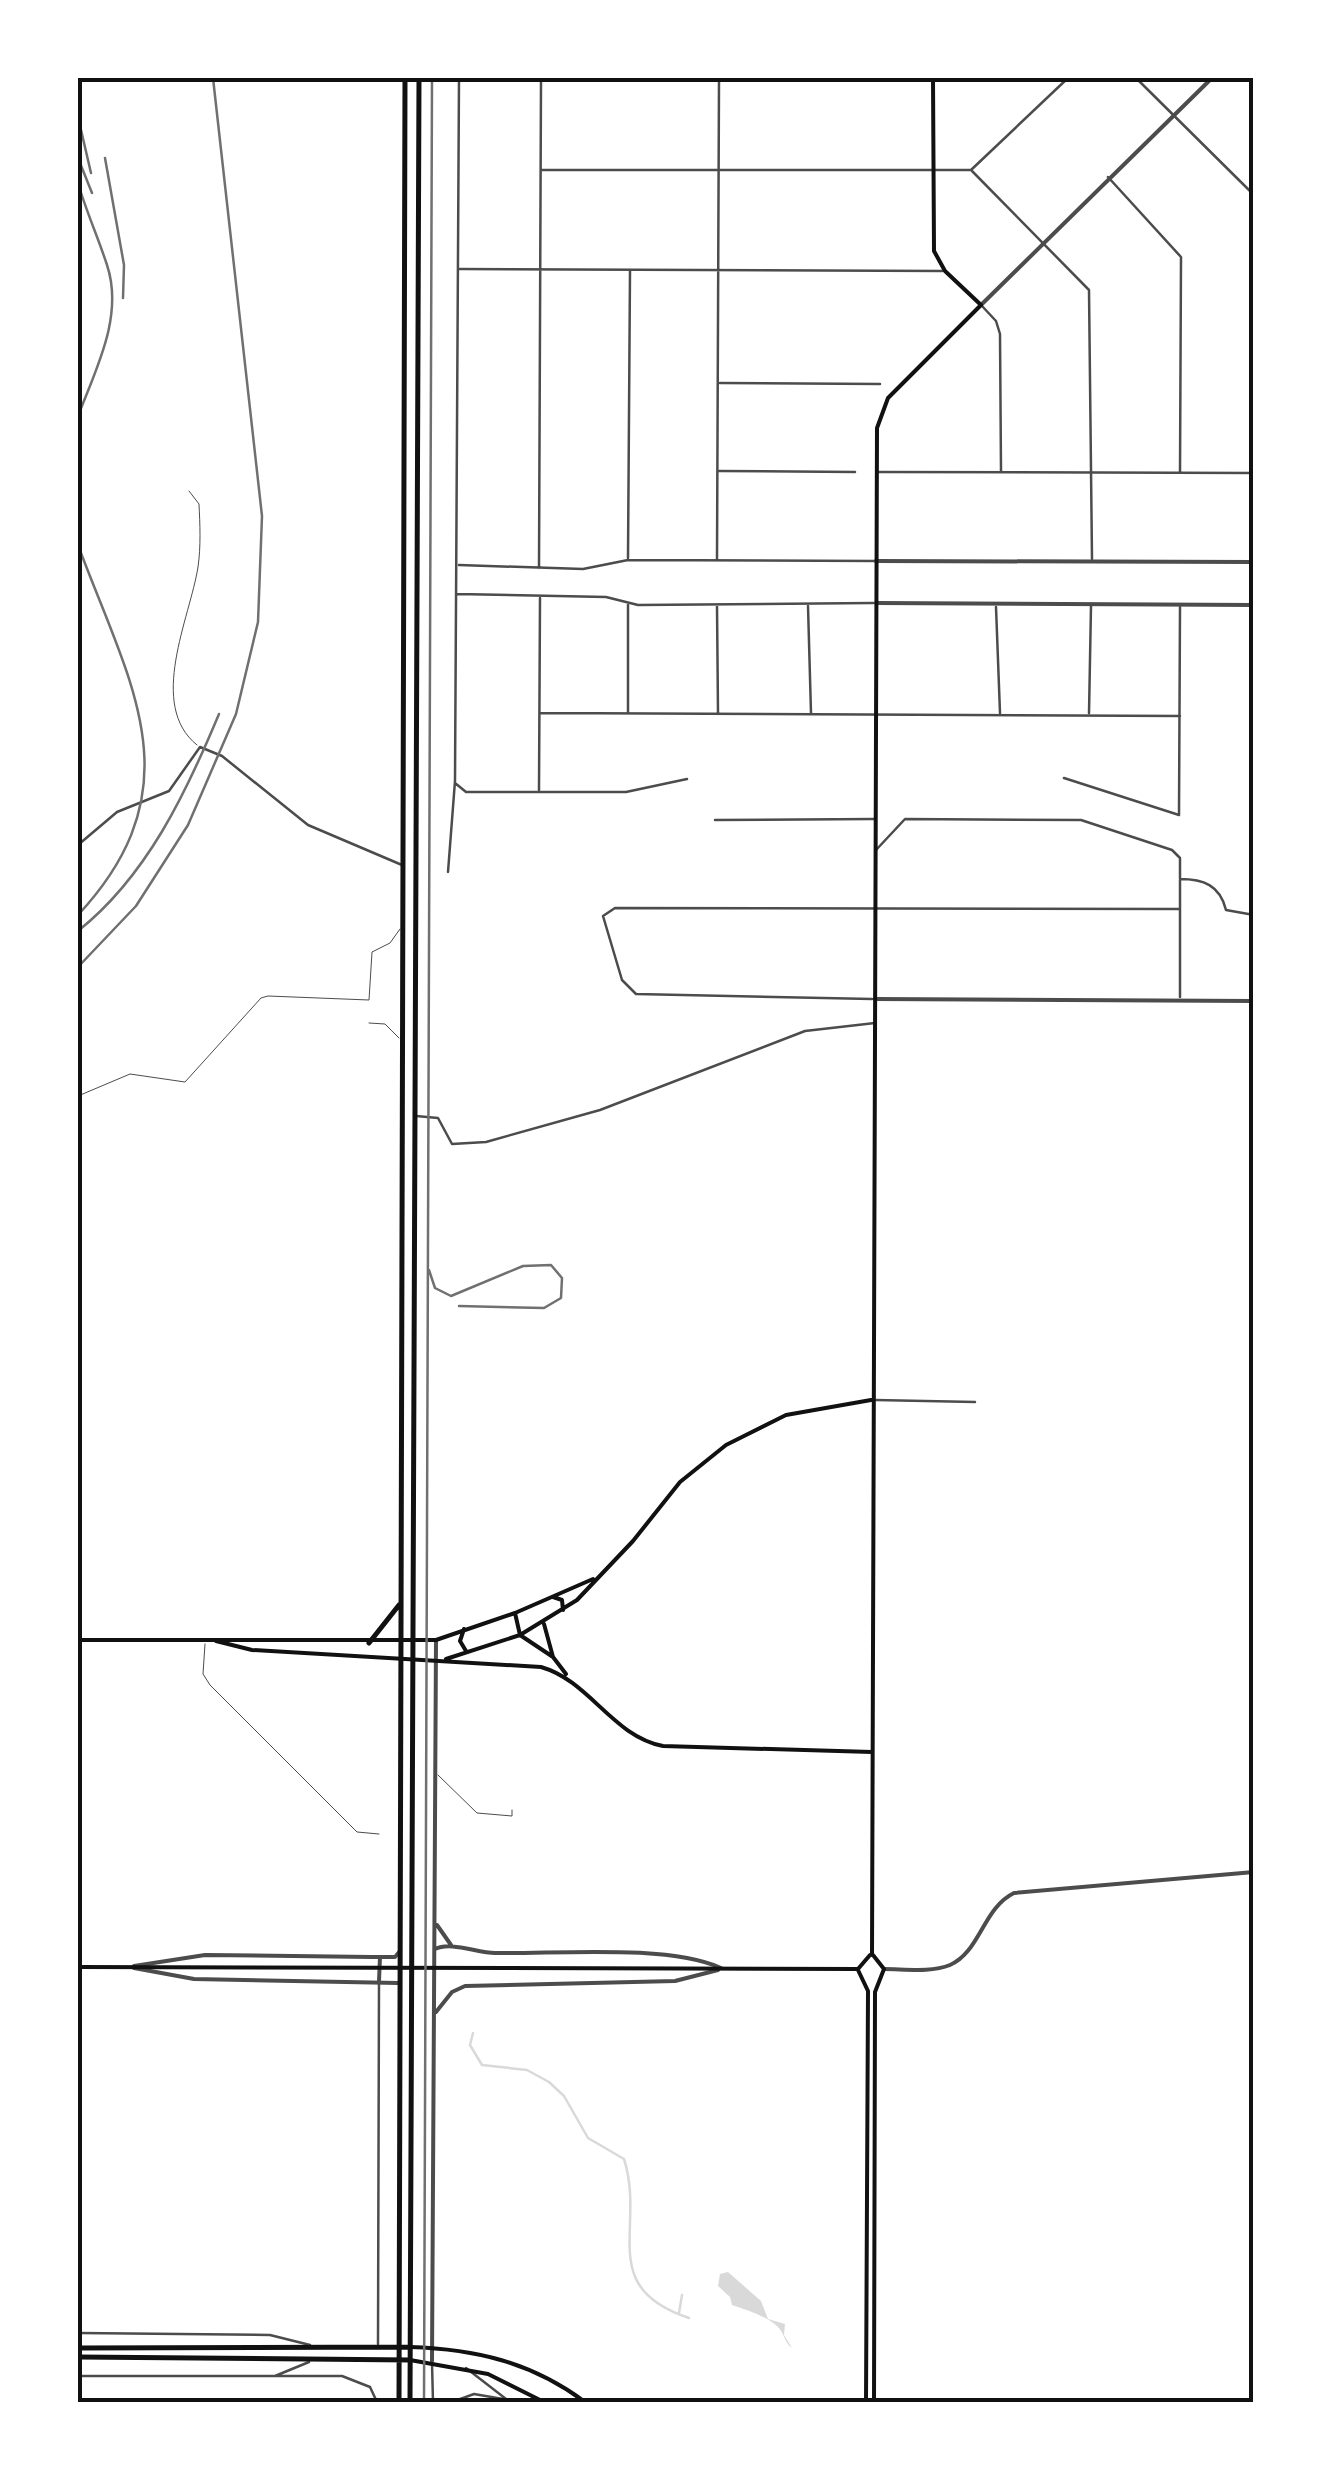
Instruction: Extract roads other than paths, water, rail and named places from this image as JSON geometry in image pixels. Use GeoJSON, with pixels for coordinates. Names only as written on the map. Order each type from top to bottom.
{"type":"FeatureCollection","features":[{"type":"Feature","properties":{"kind":"main road"},"geometry":{"type":"LineString","coordinates":[[397,2402],[405,78]]}},
{"type":"Feature","properties":{"kind":"main road"},"geometry":{"type":"LineString","coordinates":[[410,2402],[420,78]]}},
{"type":"Feature","properties":{"kind":"main road"},"geometry":{"type":"LineString","coordinates":[[872,1955],[876,472],[882,407],[981,305],[945,271],[932,243],[932,78]]}},
{"type":"Feature","properties":{"kind":"main road"},"geometry":{"type":"LineString","coordinates":[[404,636],[416,637]]}},
{"type":"Feature","properties":{"kind":"main road"},"geometry":{"type":"LineString","coordinates":[[446,1659],[520,1635],[563,1610],[629,1546],[680,1482],[726,1444],[786,1415],[873,1400]]}},
{"type":"Feature","properties":{"kind":"main road"},"geometry":{"type":"LineString","coordinates":[[402,1427],[413,1426]]}},
{"type":"Feature","properties":{"kind":"main road"},"geometry":{"type":"LineString","coordinates":[[78,1640],[436,1640],[515,1613],[593,1579]]}},
{"type":"Feature","properties":{"kind":"main road"},"geometry":{"type":"LineString","coordinates":[[553,1597],[562,1600],[563,1610]]}},
{"type":"Feature","properties":{"kind":"main road"},"geometry":{"type":"LineString","coordinates":[[369,1642],[384,1629],[400,1602]]}},
{"type":"Feature","properties":{"kind":"main road"},"geometry":{"type":"LineString","coordinates":[[515,1613],[520,1635],[552,1657],[568,1678],[628,1732],[655,1745],[872,1752]]}},
{"type":"Feature","properties":{"kind":"main road"},"geometry":{"type":"LineString","coordinates":[[544,1624],[552,1657]]}},
{"type":"Feature","properties":{"kind":"main road"},"geometry":{"type":"LineString","coordinates":[[464,1630],[460,1641],[467,1652]]}},
{"type":"Feature","properties":{"kind":"main road"},"geometry":{"type":"LineString","coordinates":[[216,1642],[252,1650],[436,1658],[541,1668],[568,1678]]}},
{"type":"Feature","properties":{"kind":"main road"},"geometry":{"type":"LineString","coordinates":[[347,1654],[350,1642]]}},
{"type":"Feature","properties":{"kind":"main road"},"geometry":{"type":"LineString","coordinates":[[866,2402],[875,1992],[884,1969],[880,1959],[872,1955]]}},
{"type":"Feature","properties":{"kind":"main road"},"geometry":{"type":"LineString","coordinates":[[858,1970],[862,1960],[872,1955]]}},
{"type":"Feature","properties":{"kind":"main road"},"geometry":{"type":"LineString","coordinates":[[78,1967],[858,1970]]}},
{"type":"Feature","properties":{"kind":"main road"},"geometry":{"type":"LineString","coordinates":[[858,1970],[868,1991],[874,2402]]}},
{"type":"Feature","properties":{"kind":"main road"},"geometry":{"type":"LineString","coordinates":[[863,1979],[881,1977]]}},
{"type":"Feature","properties":{"kind":"main road"},"geometry":{"type":"LineString","coordinates":[[377,2358],[378,2347]]}},
{"type":"Feature","properties":{"kind":"main road"},"geometry":{"type":"LineString","coordinates":[[78,2348],[466,2349],[500,2358],[551,2380],[585,2402]]}},
{"type":"Feature","properties":{"kind":"main road"},"geometry":{"type":"LineString","coordinates":[[78,2358],[377,2358],[432,2362],[466,2368],[544,2402]]}},
{"type":"Feature","properties":{"kind":"street"},"geometry":{"type":"LineString","coordinates":[[448,872],[454,781],[457,565],[455,286],[459,270],[459,78],[932,78]]}},
{"type":"Feature","properties":{"kind":"street"},"geometry":{"type":"LineString","coordinates":[[542,170],[971,170],[1068,78]]}},
{"type":"Feature","properties":{"kind":"street"},"geometry":{"type":"LineString","coordinates":[[1136,78],[1254,195]]}},
{"type":"Feature","properties":{"kind":"street"},"geometry":{"type":"LineString","coordinates":[[1001,472],[1000,334],[996,321],[981,305],[1212,78]]}},
{"type":"Feature","properties":{"kind":"street"},"geometry":{"type":"LineString","coordinates":[[539,568],[541,80]]}},
{"type":"Feature","properties":{"kind":"street"},"geometry":{"type":"LineString","coordinates":[[718,560],[720,80]]}},
{"type":"Feature","properties":{"kind":"street"},"geometry":{"type":"LineString","coordinates":[[971,170],[1084,280],[1091,298],[1092,562]]}},
{"type":"Feature","properties":{"kind":"street"},"geometry":{"type":"LineString","coordinates":[[1108,177],[1181,256],[1180,472]]}},
{"type":"Feature","properties":{"kind":"street"},"geometry":{"type":"LineString","coordinates":[[459,270],[945,271]]}},
{"type":"Feature","properties":{"kind":"street"},"geometry":{"type":"LineString","coordinates":[[628,560],[630,270]]}},
{"type":"Feature","properties":{"kind":"street"},"geometry":{"type":"LineString","coordinates":[[719,383],[880,384]]}},
{"type":"Feature","properties":{"kind":"street"},"geometry":{"type":"LineString","coordinates":[[718,471],[855,472]]}},
{"type":"Feature","properties":{"kind":"street"},"geometry":{"type":"LineString","coordinates":[[876,472],[1254,473]]}},
{"type":"Feature","properties":{"kind":"street"},"geometry":{"type":"LineString","coordinates":[[457,565],[583,568],[628,560],[1254,562]]}},
{"type":"Feature","properties":{"kind":"street"},"geometry":{"type":"LineString","coordinates":[[456,594],[606,596],[628,604],[1254,605]]}},
{"type":"Feature","properties":{"kind":"street"},"geometry":{"type":"LineString","coordinates":[[538,791],[540,597]]}},
{"type":"Feature","properties":{"kind":"street"},"geometry":{"type":"LineString","coordinates":[[628,604],[628,712]]}},
{"type":"Feature","properties":{"kind":"street"},"geometry":{"type":"LineString","coordinates":[[808,604],[811,714]]}},
{"type":"Feature","properties":{"kind":"street"},"geometry":{"type":"LineString","coordinates":[[717,605],[718,712]]}},
{"type":"Feature","properties":{"kind":"street"},"geometry":{"type":"LineString","coordinates":[[996,605],[1000,714]]}},
{"type":"Feature","properties":{"kind":"street"},"geometry":{"type":"LineString","coordinates":[[1089,714],[1090,606]]}},
{"type":"Feature","properties":{"kind":"street"},"geometry":{"type":"LineString","coordinates":[[1064,778],[1179,815],[1180,606]]}},
{"type":"Feature","properties":{"kind":"street"},"geometry":{"type":"LineString","coordinates":[[540,714],[1180,716]]}},
{"type":"Feature","properties":{"kind":"street"},"geometry":{"type":"LineString","coordinates":[[78,845],[124,808],[169,791],[200,746],[222,756],[308,825],[403,866]]}},
{"type":"Feature","properties":{"kind":"street"},"geometry":{"type":"LineString","coordinates":[[454,781],[466,792],[626,792],[687,779]]}},
{"type":"Feature","properties":{"kind":"street"},"geometry":{"type":"LineString","coordinates":[[716,820],[875,819]]}},
{"type":"Feature","properties":{"kind":"street"},"geometry":{"type":"LineString","coordinates":[[876,852],[905,819],[1082,820],[1177,853],[1180,1000]]}},
{"type":"Feature","properties":{"kind":"street"},"geometry":{"type":"LineString","coordinates":[[1180,879],[1209,884],[1223,897],[1226,910],[1254,915]]}},
{"type":"Feature","properties":{"kind":"street"},"geometry":{"type":"LineString","coordinates":[[1179,909],[608,910],[603,923],[622,980],[636,994],[662,998],[1254,1000]]}},
{"type":"Feature","properties":{"kind":"street"},"geometry":{"type":"LineString","coordinates":[[414,1116],[438,1118],[452,1144],[486,1142],[628,1100],[804,1031],[874,1023]]}},
{"type":"Feature","properties":{"kind":"street"},"geometry":{"type":"LineString","coordinates":[[873,1400],[975,1402]]}},
{"type":"Feature","properties":{"kind":"street"},"geometry":{"type":"LineString","coordinates":[[433,2402],[436,1640]]}},
{"type":"Feature","properties":{"kind":"street"},"geometry":{"type":"LineString","coordinates":[[884,1969],[952,1964],[966,1953],[994,1908],[1014,1894],[1254,1872]]}},
{"type":"Feature","properties":{"kind":"street"},"geometry":{"type":"LineString","coordinates":[[435,1920],[451,1946]]}},
{"type":"Feature","properties":{"kind":"street"},"geometry":{"type":"LineString","coordinates":[[434,1949],[451,1946],[482,1953],[672,1956],[721,1968]]}},
{"type":"Feature","properties":{"kind":"street"},"geometry":{"type":"LineString","coordinates":[[130,1967],[205,1954],[395,1957],[400,1951]]}},
{"type":"Feature","properties":{"kind":"street"},"geometry":{"type":"LineString","coordinates":[[378,2347],[380,1957]]}},
{"type":"Feature","properties":{"kind":"street"},"geometry":{"type":"LineString","coordinates":[[130,1967],[194,1980],[400,1984]]}},
{"type":"Feature","properties":{"kind":"street"},"geometry":{"type":"LineString","coordinates":[[434,2016],[450,1994],[465,1986],[500,1982],[675,1981],[721,1968]]}},
{"type":"Feature","properties":{"kind":"street"},"geometry":{"type":"LineString","coordinates":[[434,1989],[450,1994]]}},
{"type":"Feature","properties":{"kind":"street"},"geometry":{"type":"LineString","coordinates":[[78,2333],[270,2335],[316,2347]]}},
{"type":"Feature","properties":{"kind":"street"},"geometry":{"type":"LineString","coordinates":[[273,2377],[320,2358]]}},
{"type":"Feature","properties":{"kind":"street"},"geometry":{"type":"LineString","coordinates":[[466,2368],[510,2402]]}},
{"type":"Feature","properties":{"kind":"street"},"geometry":{"type":"LineString","coordinates":[[78,2376],[356,2379],[370,2387],[377,2402]]}},
{"type":"Feature","properties":{"kind":"street"},"geometry":{"type":"LineString","coordinates":[[452,2402],[474,2394],[504,2399]]}},
{"type":"Feature","properties":{"kind":"lane"},"geometry":{"type":"LineString","coordinates":[[189,491],[200,504],[198,564],[177,661],[175,703],[179,723],[200,746]]}},
{"type":"Feature","properties":{"kind":"lane"},"geometry":{"type":"LineString","coordinates":[[78,1096],[130,1074],[185,1082],[261,998],[369,1000],[370,957],[376,948],[390,943],[404,921]]}},
{"type":"Feature","properties":{"kind":"lane"},"geometry":{"type":"LineString","coordinates":[[370,1023],[394,1028],[403,1048]]}},
{"type":"Feature","properties":{"kind":"lane"},"geometry":{"type":"LineString","coordinates":[[206,1641],[204,1674],[210,1684],[357,1832],[379,1834]]}},
{"type":"Feature","properties":{"kind":"lane"},"geometry":{"type":"LineString","coordinates":[[435,1774],[478,1813],[512,1816],[512,1810]]}},
{"type":"Feature","properties":{"kind":"waterway"},"geometry":{"type":"LineString","coordinates":[[473,2033],[470,2045],[482,2065],[527,2070],[549,2082],[564,2096],[588,2138],[624,2159],[633,2272],[643,2290],[660,2305],[689,2318]]}},
{"type":"Feature","properties":{"kind":"waterway"},"geometry":{"type":"LineString","coordinates":[[679,2313],[682,2295]]}},
{"type":"Feature","properties":{"kind":"tram line"},"geometry":{"type":"LineString","coordinates":[[424,2402],[432,78]]}},
{"type":"Feature","properties":{"kind":"tram line"},"geometry":{"type":"LineString","coordinates":[[429,1270],[435,1288],[451,1296],[523,1266],[551,1265],[562,1278],[561,1298],[544,1308],[459,1306]]}},
{"type":"Feature","properties":{"kind":"railway"},"geometry":{"type":"LineString","coordinates":[[78,967],[136,906],[188,825],[236,714],[258,622],[262,516],[213,78]]}},
{"type":"Feature","properties":{"kind":"railway"},"geometry":{"type":"LineString","coordinates":[[78,117],[91,173]]}},
{"type":"Feature","properties":{"kind":"railway"},"geometry":{"type":"LineString","coordinates":[[78,158],[92,193]]}},
{"type":"Feature","properties":{"kind":"railway"},"geometry":{"type":"LineString","coordinates":[[105,158],[124,265],[123,298]]}},
{"type":"Feature","properties":{"kind":"railway"},"geometry":{"type":"LineString","coordinates":[[78,183],[107,265],[112,304],[106,342],[78,416]]}},
{"type":"Feature","properties":{"kind":"railway"},"geometry":{"type":"LineString","coordinates":[[78,545],[132,689],[142,733],[144,778],[136,822],[115,868],[78,915]]}},
{"type":"Feature","properties":{"kind":"railway"},"geometry":{"type":"LineString","coordinates":[[78,931],[103,909],[144,859],[178,803],[219,714]]}}]}
